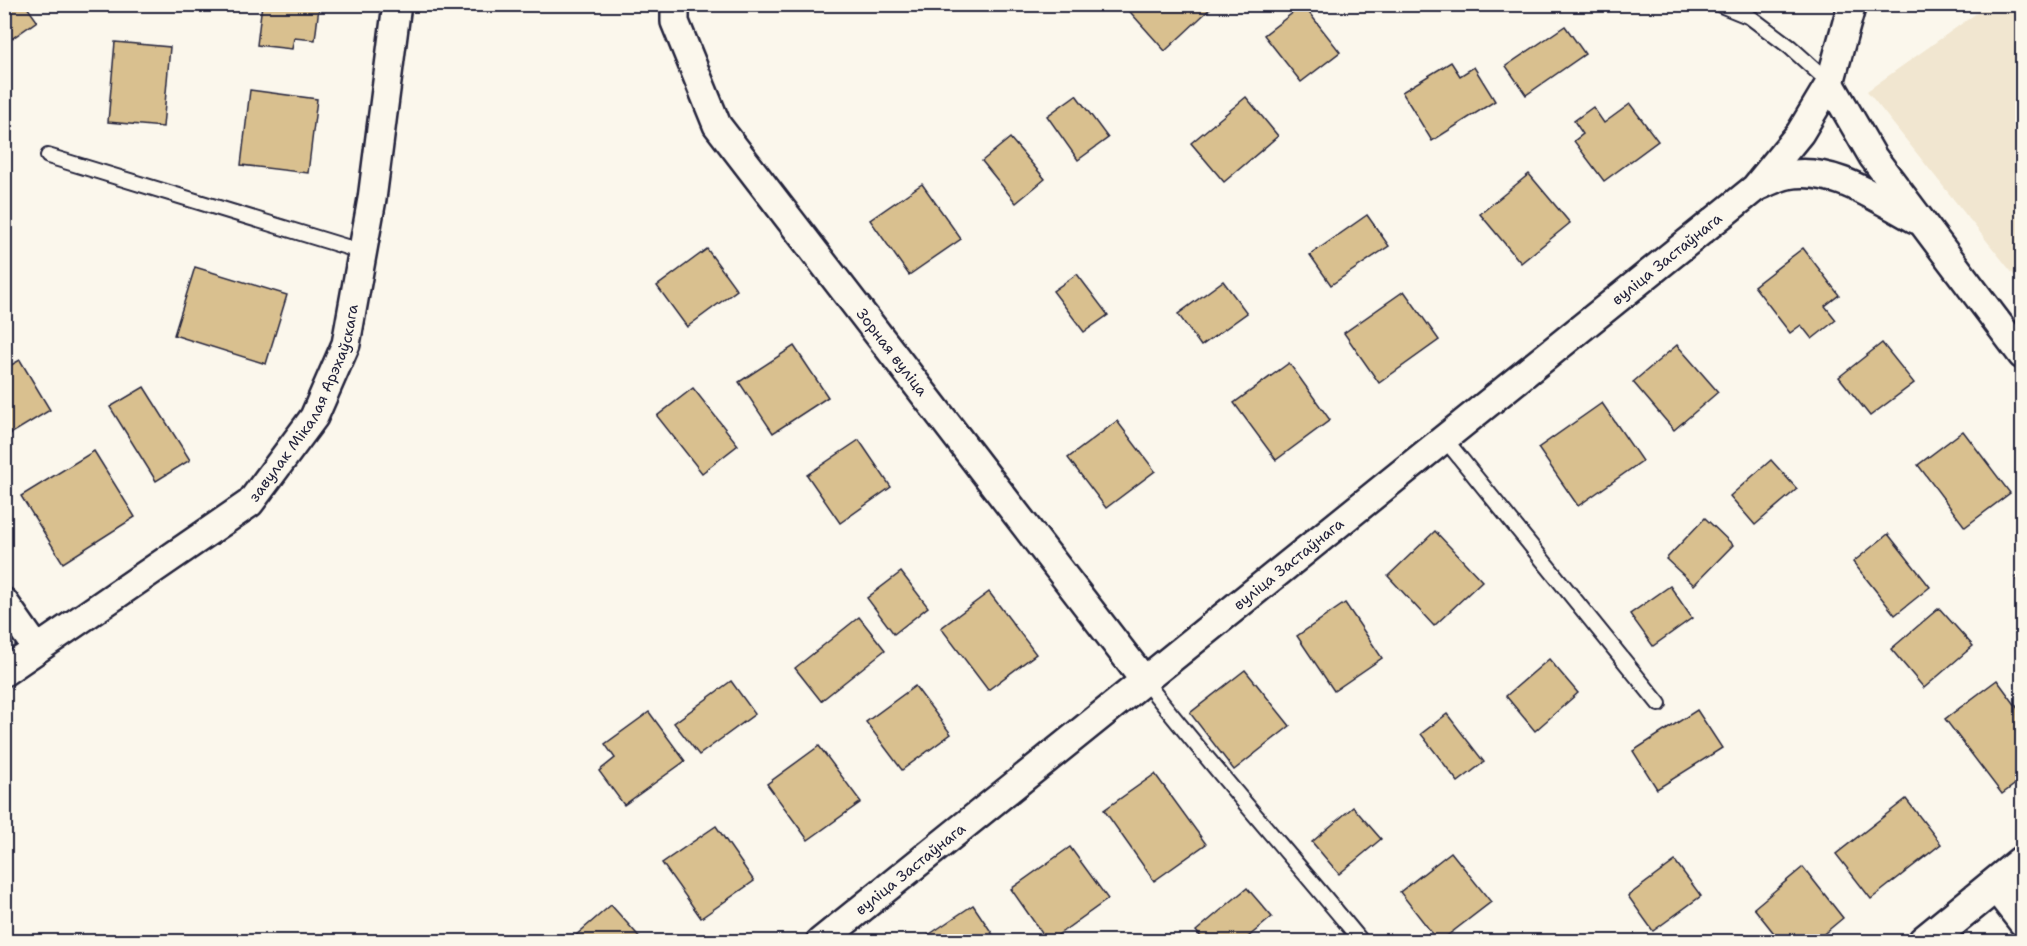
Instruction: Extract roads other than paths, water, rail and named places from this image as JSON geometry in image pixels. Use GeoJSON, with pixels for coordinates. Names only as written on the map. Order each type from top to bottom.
{"type":"FeatureCollection","features":[{"type":"Feature","properties":{"kind":"street","name":"завулак Мікалая Арэхаўскага"},"geometry":{"type":"LineString","coordinates":[[4,672],[250,503],[314,417],[346,344],[363,252],[398,4]]}},
{"type":"Feature","properties":{"kind":"street","name":"Зорная вуліца"},"geometry":{"type":"LineString","coordinates":[[675,4],[675,22],[717,125],[1144,680]]}},
{"type":"Feature","properties":{"kind":"street"},"geometry":{"type":"LineString","coordinates":[[1755,188],[1800,133],[1830,83],[1852,4]]}},
{"type":"Feature","properties":{"kind":"street"},"geometry":{"type":"LineString","coordinates":[[1830,83],[1873,157],[2022,355]]}},
{"type":"Feature","properties":{"kind":"street"},"geometry":{"type":"LineString","coordinates":[[1755,188],[1786,175],[1822,173],[1856,187],[1921,222]]}},
{"type":"Feature","properties":{"kind":"street","name":"вуліца Застаўнага"},"geometry":{"type":"LineString","coordinates":[[820,942],[1755,188]]}},
{"type":"Feature","properties":{"kind":"street"},"geometry":{"type":"LineString","coordinates":[[4,602],[37,649]]}},
{"type":"Feature","properties":{"kind":"street"},"geometry":{"type":"LineString","coordinates":[[1924,942],[2022,863]]}},
{"type":"Feature","properties":{"kind":"street"},"geometry":{"type":"LineString","coordinates":[[1995,885],[2022,922]]}},
{"type":"Feature","properties":{"kind":"lane"},"geometry":{"type":"LineString","coordinates":[[1718,4],[1750,16],[1830,83]]}},
{"type":"Feature","properties":{"kind":"lane"},"geometry":{"type":"LineString","coordinates":[[48,156],[363,252]]}},
{"type":"Feature","properties":{"kind":"lane"},"geometry":{"type":"LineString","coordinates":[[1444,438],[1659,704]]}},
{"type":"Feature","properties":{"kind":"lane"},"geometry":{"type":"LineString","coordinates":[[1144,680],[1362,942]]}}]}
